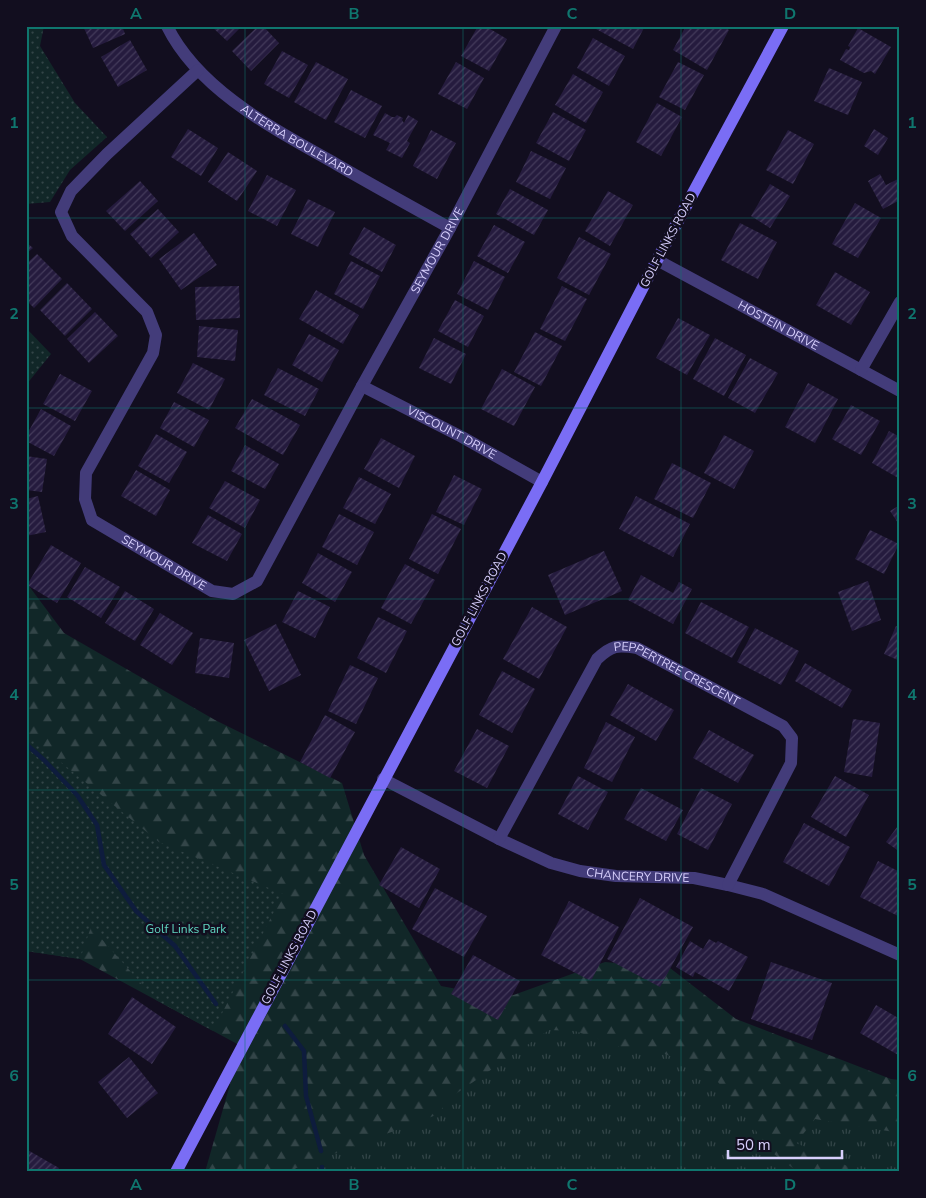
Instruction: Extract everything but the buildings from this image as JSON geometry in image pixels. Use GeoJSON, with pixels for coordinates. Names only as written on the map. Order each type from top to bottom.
{"type":"FeatureCollection","features":[{"type":"Feature","properties":{"kind":"main road","name":"GOLF LINKS ROAD"},"geometry":{"type":"LineString","coordinates":[[176,1172],[542,482],[657,260],[783,26]]}},
{"type":"Feature","properties":{"kind":"street","name":"ALTERRA BOULEVARD"},"geometry":{"type":"LineString","coordinates":[[167,26],[173,38],[198,70],[234,103],[290,138],[450,228]]}},
{"type":"Feature","properties":{"kind":"street","name":"SEYMOUR DRIVE"},"geometry":{"type":"LineString","coordinates":[[198,70],[70,191],[61,212],[72,236],[146,312],[156,335],[153,353],[86,473],[85,499],[92,520],[212,590],[233,594],[257,581],[450,228],[556,26]]}},
{"type":"Feature","properties":{"kind":"street","name":"HOSTEIN DRIVE"},"geometry":{"type":"LineString","coordinates":[[657,260],[900,391]]}},
{"type":"Feature","properties":{"kind":"street"},"geometry":{"type":"LineString","coordinates":[[861,370],[900,302]]}},
{"type":"Feature","properties":{"kind":"street","name":"VISCOUNT DRIVE"},"geometry":{"type":"LineString","coordinates":[[362,386],[462,437],[542,482]]}},
{"type":"Feature","properties":{"kind":"street","name":"PEPPERTREE CRESCENT"},"geometry":{"type":"LineString","coordinates":[[499,839],[597,659],[608,649],[620,645],[637,648],[783,726],[792,738],[791,763],[728,885]]}},
{"type":"Feature","properties":{"kind":"street","name":"CHANCERY DRIVE"},"geometry":{"type":"LineString","coordinates":[[383,779],[499,839],[551,863],[580,871],[616,876],[694,878],[763,894],[900,955]]}},
{"type":"Feature","properties":{"kind":"green space"},"geometry":{"type":"Polygon","coordinates":[[[26,26],[44,26],[40,46],[75,103],[107,137],[70,170],[50,202],[26,204],[26,26]]]}},
{"type":"Feature","properties":{"kind":"green space"},"geometry":{"type":"Polygon","coordinates":[[[26,328],[51,354],[26,385],[26,328]]]}},
{"type":"Feature","properties":{"kind":"green space"},"geometry":{"type":"Polygon","coordinates":[[[26,582],[64,633],[215,720],[342,783],[364,855],[441,986],[505,998],[605,962],[670,968],[736,1019],[891,1079],[900,1080],[900,1133],[815,1119],[796,1143],[861,1172],[798,1172],[774,1154],[711,1073],[653,1049],[626,1049],[575,1031],[549,1030],[441,1104],[444,1112],[286,1172],[205,1172],[241,1046],[80,959],[26,951],[26,582]]]}},
{"type":"Feature","properties":{"kind":"green space","name":"Golf Links Park"},"geometry":{"type":"Polygon","coordinates":[[[26,732],[159,842],[283,894],[213,1031],[156,1000],[91,927],[80,959],[26,951],[26,732]]]}},
{"type":"Feature","properties":{"kind":"green space"},"geometry":{"type":"Polygon","coordinates":[[[600,989],[900,1094],[900,1172],[214,1172],[485,1037],[600,989]]]}},
{"type":"Feature","properties":{"kind":"waterway"},"geometry":{"type":"LineString","coordinates":[[26,744],[77,795],[97,825],[104,865],[136,911],[175,946],[216,1004]]}},
{"type":"Feature","properties":{"kind":"waterway"},"geometry":{"type":"LineString","coordinates":[[285,1026],[304,1051],[306,1096],[321,1151]]}},
{"type":"Feature","properties":{"kind":"waterway"},"geometry":{"type":"LineString","coordinates":[[322,1167],[322,1172]]}}]}
